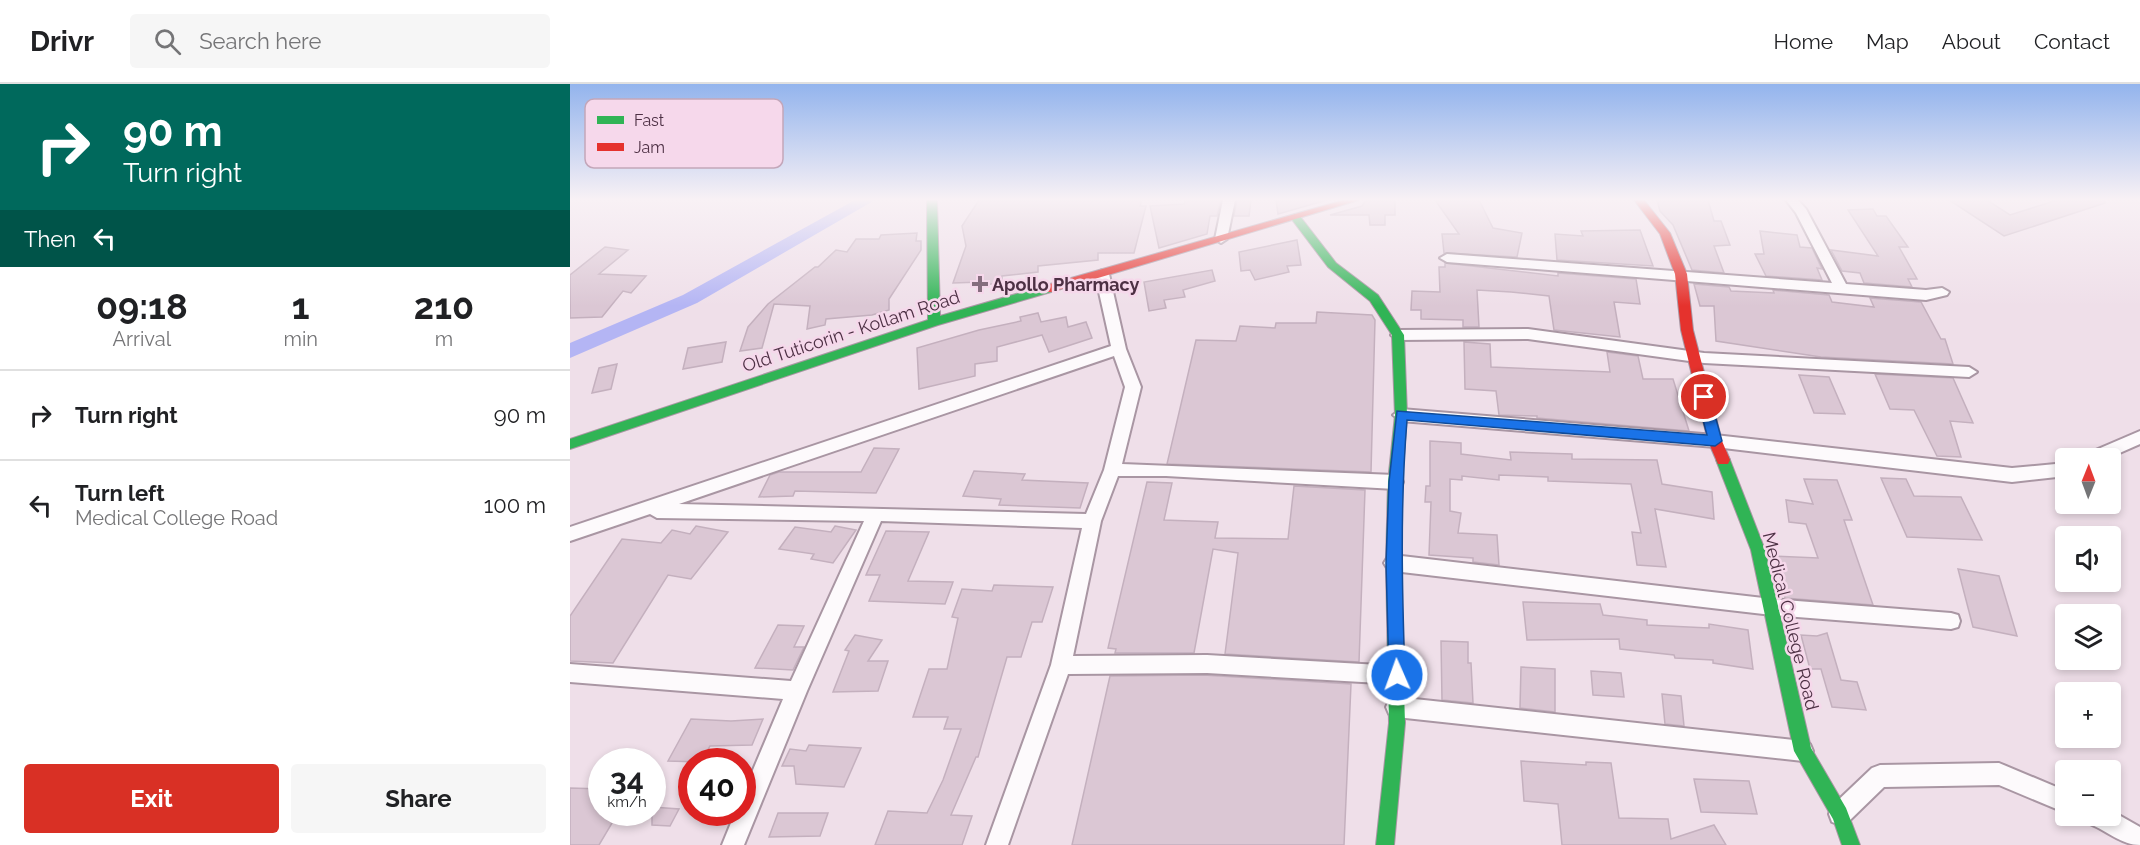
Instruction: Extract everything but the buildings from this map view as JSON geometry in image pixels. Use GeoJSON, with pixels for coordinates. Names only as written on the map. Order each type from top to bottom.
{"type":"FeatureCollection","features":[{"type":"Feature","properties":{"kind":"street"},"geometry":{"type":"LineString","coordinates":[[933,236],[934,322]]}},
{"type":"Feature","properties":{"kind":"street","name":"Old Tuticorin - Kollam Road"},"geometry":{"type":"LineString","coordinates":[[570,444],[934,322],[1233,236]]}},
{"type":"Feature","properties":{"kind":"street"},"geometry":{"type":"LineString","coordinates":[[1309,236],[1332,265],[1374,298],[1398,335],[1401,415],[1395,482],[1393,563],[1397,675],[1385,845]]}},
{"type":"Feature","properties":{"kind":"street","name":"Medical College Road"},"geometry":{"type":"LineString","coordinates":[[1666,236],[1681,274],[1687,330],[1715,441],[1758,550],[1803,751],[1840,814],[1851,845]]}},
{"type":"Feature","properties":{"kind":"street"},"geometry":{"type":"LineString","coordinates":[[1814,236],[1841,288]]}},
{"type":"Feature","properties":{"kind":"street"},"geometry":{"type":"LineString","coordinates":[[1447,258],[1681,274],[1926,295],[1942,292]]}},
{"type":"Feature","properties":{"kind":"street"},"geometry":{"type":"LineString","coordinates":[[997,845],[1061,665],[1092,521],[1112,470],[1133,387],[1119,350],[1102,274]]}},
{"type":"Feature","properties":{"kind":"street"},"geometry":{"type":"LineString","coordinates":[[1398,335],[1528,334],[1693,356],[1970,372]]}},
{"type":"Feature","properties":{"kind":"street"},"geometry":{"type":"LineString","coordinates":[[570,534],[1119,350]]}},
{"type":"Feature","properties":{"kind":"street"},"geometry":{"type":"LineString","coordinates":[[1401,415],[1715,441],[2012,476],[2055,470]]}},
{"type":"Feature","properties":{"kind":"street"},"geometry":{"type":"LineString","coordinates":[[2115,448],[2140,437]]}},
{"type":"Feature","properties":{"kind":"street"},"geometry":{"type":"LineString","coordinates":[[1112,470],[1177,470],[1395,482]]}},
{"type":"Feature","properties":{"kind":"street"},"geometry":{"type":"LineString","coordinates":[[644,511],[876,514],[1092,521]]}},
{"type":"Feature","properties":{"kind":"street"},"geometry":{"type":"LineString","coordinates":[[733,845],[797,691],[876,514]]}},
{"type":"Feature","properties":{"kind":"street"},"geometry":{"type":"LineString","coordinates":[[1393,563],[1772,607],[1951,621]]}},
{"type":"Feature","properties":{"kind":"street"},"geometry":{"type":"LineString","coordinates":[[1061,665],[1208,664],[1397,675]]}},
{"type":"Feature","properties":{"kind":"street"},"geometry":{"type":"LineString","coordinates":[[570,673],[797,691]]}},
{"type":"Feature","properties":{"kind":"street"},"geometry":{"type":"LineString","coordinates":[[1396,706],[1803,751]]}},
{"type":"Feature","properties":{"kind":"street"},"geometry":{"type":"LineString","coordinates":[[1840,814],[1880,776],[1999,774],[2055,797]]}},
{"type":"Feature","properties":{"kind":"street"},"geometry":{"type":"LineString","coordinates":[[2120,826],[2140,840]]}},
{"type":"Feature","properties":{"kind":"waterway"},"geometry":{"type":"LineString","coordinates":[[570,351],[690,299],[804,236]]}},
{"type":"Feature","properties":{"kind":"traffic: fast"},"geometry":{"type":"LineString","coordinates":[[933,236],[934,322]]}},
{"type":"Feature","properties":{"kind":"traffic: fast"},"geometry":{"type":"LineString","coordinates":[[1309,236],[1332,265],[1374,298],[1398,335],[1401,415],[1395,482],[1393,563],[1397,723],[1385,845]]}},
{"type":"Feature","properties":{"kind":"traffic: fast"},"geometry":{"type":"LineString","coordinates":[[570,444],[934,322],[1047,289]]}},
{"type":"Feature","properties":{"kind":"traffic: fast"},"geometry":{"type":"LineString","coordinates":[[1723,460],[1758,550],[1803,751],[1840,814],[1851,845]]}},
{"type":"Feature","properties":{"kind":"traffic: jam"},"geometry":{"type":"LineString","coordinates":[[1047,289],[1231,236]]}},
{"type":"Feature","properties":{"kind":"traffic: jam"},"geometry":{"type":"LineString","coordinates":[[1666,236],[1681,274],[1687,330],[1715,441],[1723,460]]}},
{"type":"Feature","properties":{"kind":"place","name":"Apollo Pharmacy"},"geometry":{"type":"Point","coordinates":[980,284]}},
{"type":"Feature","properties":{"kind":"route"},"geometry":{"type":"LineString","coordinates":[[1397,675],[1393,563],[1395,482],[1401,415],[1715,441],[1704,397]]}}]}
